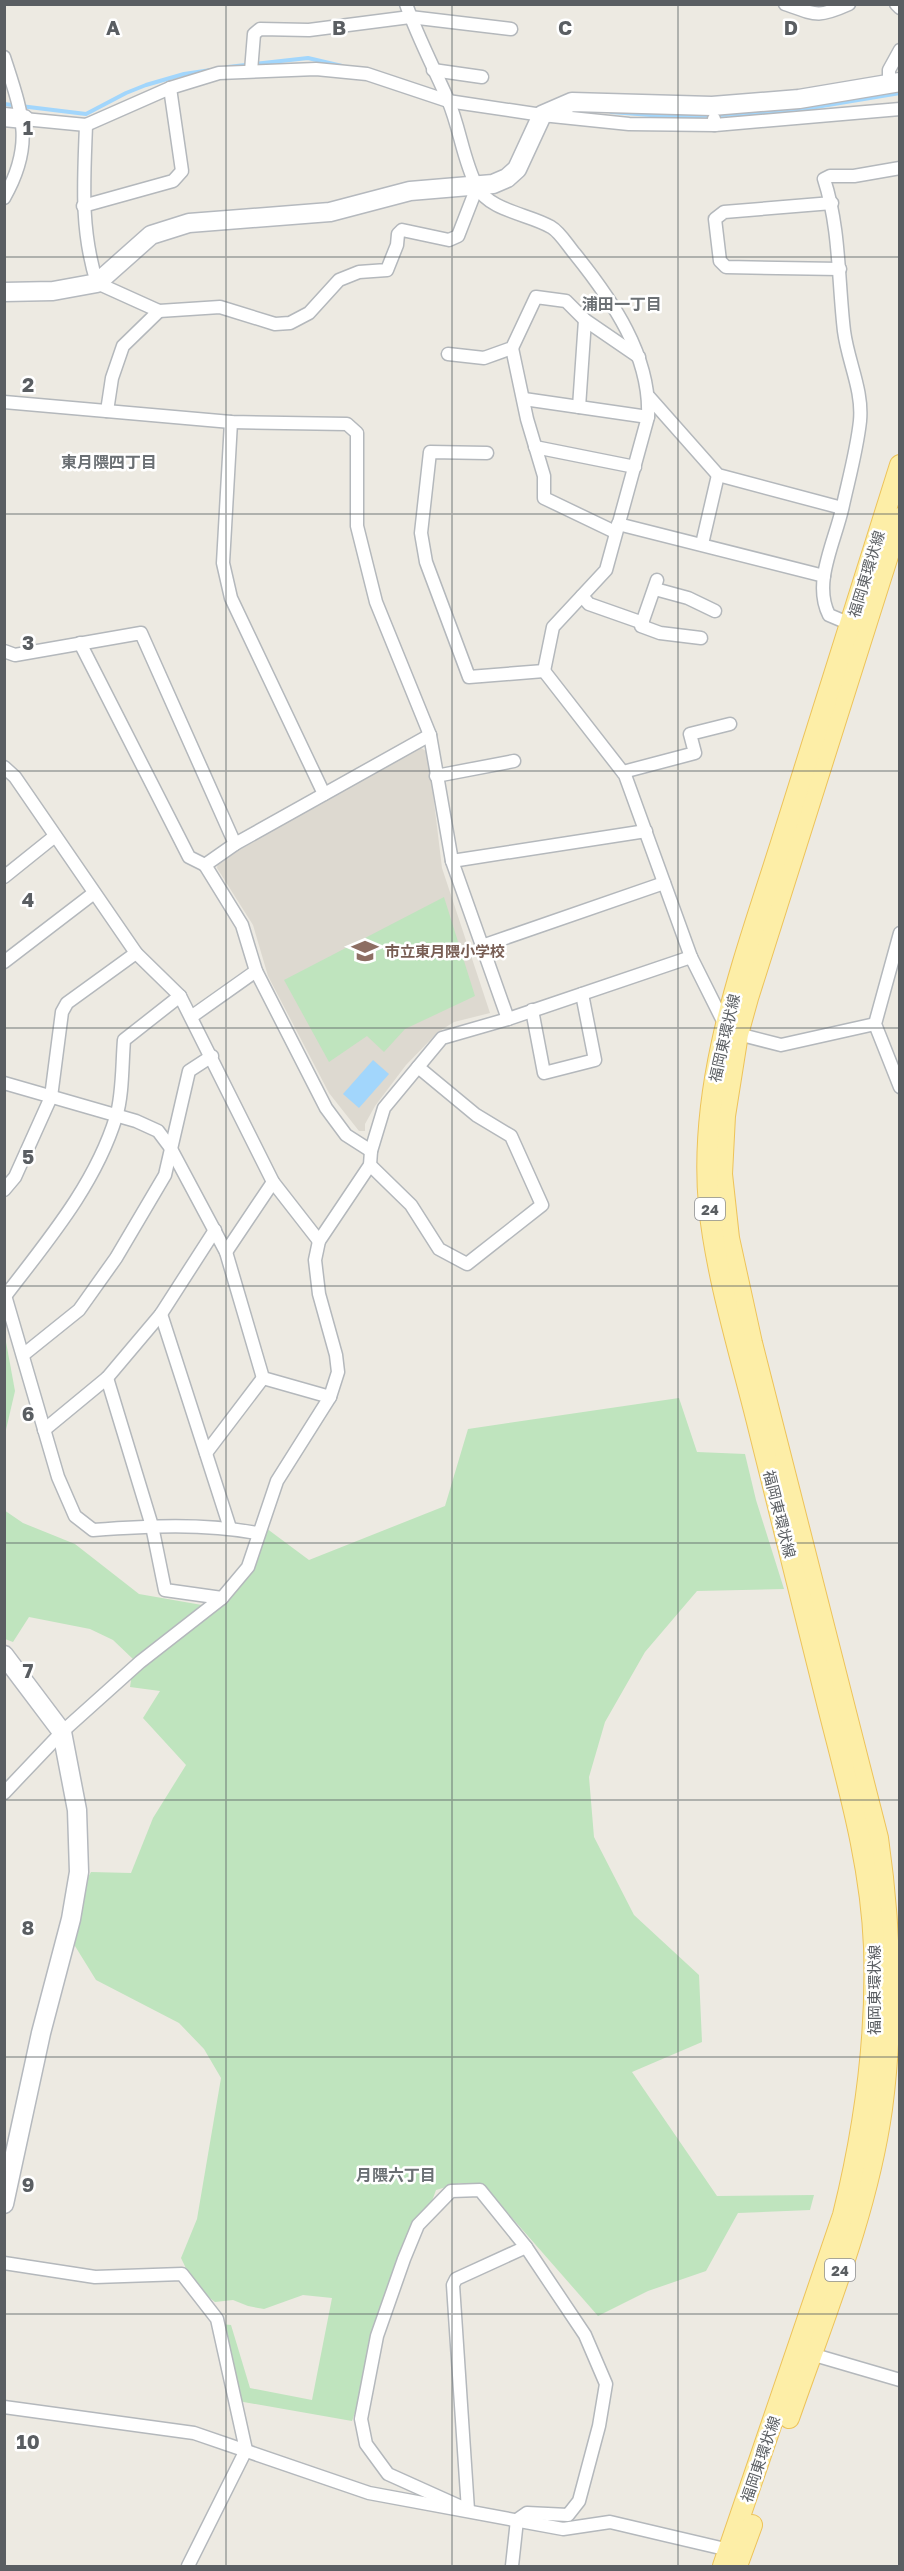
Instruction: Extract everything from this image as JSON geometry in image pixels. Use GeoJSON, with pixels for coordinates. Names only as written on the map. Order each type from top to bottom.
{"type":"FeatureCollection","features":[{"type":"Feature","properties":{"kind":"main road","name":"福岡東環状線"},"geometry":{"type":"LineString","coordinates":[[730,2561],[836,2238],[850,2185],[866,2107],[874,2040],[874,1943],[860,1834],[714,1240],[708,1173],[713,1084],[732,1030],[857,627],[900,465]]}},
{"type":"Feature","properties":{"kind":"main road","name":"福岡東環状線"},"geometry":{"type":"LineString","coordinates":[[857,627],[900,518]]}},
{"type":"Feature","properties":{"kind":"main road","name":"福岡東環状線"},"geometry":{"type":"LineString","coordinates":[[730,2561],[811,2354],[857,2220],[881,2111],[895,1963],[878,1838],[752,1343],[729,1238],[722,1174],[732,1030]]}},
{"type":"Feature","properties":{"kind":"street"},"geometry":{"type":"LineString","coordinates":[[406,4],[448,101],[477,187],[486,200],[553,228],[593,276],[624,326],[640,358],[649,397],[648,417],[606,570],[553,627],[544,671],[623,772],[691,957],[732,1030],[781,1045],[875,1024]]}},
{"type":"Feature","properties":{"kind":"street"},"geometry":{"type":"LineString","coordinates":[[785,4],[816,15],[829,13],[849,4]]}},
{"type":"Feature","properties":{"kind":"street"},"geometry":{"type":"LineString","coordinates":[[896,4],[900,8]]}},
{"type":"Feature","properties":{"kind":"street"},"geometry":{"type":"LineString","coordinates":[[251,71],[254,34],[260,29],[309,30],[410,17],[511,29]]}},
{"type":"Feature","properties":{"kind":"street"},"geometry":{"type":"LineString","coordinates":[[4,292],[53,291],[98,282],[151,235],[189,223],[330,212],[410,191],[494,184],[507,178],[517,168],[542,115],[572,102],[712,106],[799,99],[894,83],[889,70],[900,50]]}},
{"type":"Feature","properties":{"kind":"street"},"geometry":{"type":"LineString","coordinates":[[4,57],[24,119],[21,161],[4,198]]}},
{"type":"Feature","properties":{"kind":"street"},"geometry":{"type":"LineString","coordinates":[[4,117],[86,125],[171,88],[219,72],[316,69],[367,74],[448,101],[542,115],[629,124],[715,125],[900,109]]}},
{"type":"Feature","properties":{"kind":"street"},"geometry":{"type":"LineString","coordinates":[[433,70],[482,77]]}},
{"type":"Feature","properties":{"kind":"street"},"geometry":{"type":"LineString","coordinates":[[83,206],[173,181],[182,171],[171,88]]}},
{"type":"Feature","properties":{"kind":"street"},"geometry":{"type":"LineString","coordinates":[[712,106],[715,125]]}},
{"type":"Feature","properties":{"kind":"street"},"geometry":{"type":"LineString","coordinates":[[86,125],[83,206],[92,264],[98,282],[159,311],[220,307],[275,324],[290,323],[309,313],[339,280],[359,272],[387,270],[397,245],[398,234],[402,230],[449,240],[458,236],[477,187]]}},
{"type":"Feature","properties":{"kind":"street"},"geometry":{"type":"LineString","coordinates":[[857,627],[829,615],[822,603],[824,576],[842,508],[860,420],[859,396],[844,333],[840,269],[832,203],[824,179],[830,176],[854,176],[900,168]]}},
{"type":"Feature","properties":{"kind":"street"},"geometry":{"type":"LineString","coordinates":[[832,203],[724,213],[715,219],[720,261],[726,267],[840,269]]}},
{"type":"Feature","properties":{"kind":"street"},"geometry":{"type":"LineString","coordinates":[[640,358],[585,320],[566,302],[536,297],[512,348],[527,419],[544,476],[544,498],[616,528],[702,544],[824,576]]}},
{"type":"Feature","properties":{"kind":"street"},"geometry":{"type":"LineString","coordinates":[[107,411],[112,378],[123,346],[159,311]]}},
{"type":"Feature","properties":{"kind":"street"},"geometry":{"type":"LineString","coordinates":[[579,407],[585,320]]}},
{"type":"Feature","properties":{"kind":"street"},"geometry":{"type":"LineString","coordinates":[[448,354],[484,358],[512,348]]}},
{"type":"Feature","properties":{"kind":"street"},"geometry":{"type":"LineString","coordinates":[[649,397],[718,475],[842,508]]}},
{"type":"Feature","properties":{"kind":"street"},"geometry":{"type":"LineString","coordinates":[[524,399],[648,417]]}},
{"type":"Feature","properties":{"kind":"street"},"geometry":{"type":"LineString","coordinates":[[4,402],[231,422],[347,424],[357,433],[357,526],[376,602],[430,735],[452,861],[508,1018]]}},
{"type":"Feature","properties":{"kind":"street"},"geometry":{"type":"LineString","coordinates":[[231,422],[223,563],[231,598],[324,794]]}},
{"type":"Feature","properties":{"kind":"street"},"geometry":{"type":"LineString","coordinates":[[535,447],[635,467]]}},
{"type":"Feature","properties":{"kind":"street"},"geometry":{"type":"LineString","coordinates":[[487,453],[430,452],[422,533],[426,562],[469,677],[544,671]]}},
{"type":"Feature","properties":{"kind":"street"},"geometry":{"type":"LineString","coordinates":[[702,544],[718,475]]}},
{"type":"Feature","properties":{"kind":"street"},"geometry":{"type":"LineString","coordinates":[[701,638],[660,633],[641,626],[656,585],[715,611]]}},
{"type":"Feature","properties":{"kind":"street"},"geometry":{"type":"LineString","coordinates":[[582,596],[589,604],[643,623]]}},
{"type":"Feature","properties":{"kind":"street"},"geometry":{"type":"LineString","coordinates":[[4,651],[15,655],[141,633],[235,844]]}},
{"type":"Feature","properties":{"kind":"street"},"geometry":{"type":"LineString","coordinates":[[80,643],[189,857],[205,865],[242,925],[256,971],[326,1108],[346,1135],[371,1151]]}},
{"type":"Feature","properties":{"kind":"street"},"geometry":{"type":"LineString","coordinates":[[623,772],[695,753],[690,734],[730,724]]}},
{"type":"Feature","properties":{"kind":"street"},"geometry":{"type":"LineString","coordinates":[[205,865],[235,844],[430,735]]}},
{"type":"Feature","properties":{"kind":"street"},"geometry":{"type":"LineString","coordinates":[[436,776],[514,761]]}},
{"type":"Feature","properties":{"kind":"street"},"geometry":{"type":"LineString","coordinates":[[4,767],[15,777],[136,953],[180,996],[273,1182],[319,1241]]}},
{"type":"Feature","properties":{"kind":"street"},"geometry":{"type":"LineString","coordinates":[[452,861],[646,831]]}},
{"type":"Feature","properties":{"kind":"street"},"geometry":{"type":"LineString","coordinates":[[4,877],[55,836]]}},
{"type":"Feature","properties":{"kind":"street"},"geometry":{"type":"LineString","coordinates":[[482,946],[664,883]]}},
{"type":"Feature","properties":{"kind":"street"},"geometry":{"type":"LineString","coordinates":[[4,962],[94,893]]}},
{"type":"Feature","properties":{"kind":"street"},"geometry":{"type":"LineString","coordinates":[[900,933],[875,1024],[900,1087]]}},
{"type":"Feature","properties":{"kind":"street"},"geometry":{"type":"LineString","coordinates":[[4,1190],[15,1177],[51,1097],[62,1012],[67,1003],[136,953]]}},
{"type":"Feature","properties":{"kind":"street"},"geometry":{"type":"LineString","coordinates":[[4,1793],[62,1732],[140,1662],[222,1598],[248,1567],[257,1533],[277,1481],[330,1397],[338,1372],[336,1355],[319,1294],[315,1260],[319,1241],[370,1165],[371,1151],[384,1108],[442,1038],[691,957]]}},
{"type":"Feature","properties":{"kind":"street"},"geometry":{"type":"LineString","coordinates":[[191,1017],[256,971]]}},
{"type":"Feature","properties":{"kind":"street"},"geometry":{"type":"LineString","coordinates":[[532,1010],[544,1073],[595,1060],[582,994]]}},
{"type":"Feature","properties":{"kind":"street"},"geometry":{"type":"LineString","coordinates":[[180,996],[124,1040],[117,1116],[78,1200],[5,1294],[58,1477],[75,1516],[93,1530],[152,1526],[230,1528],[257,1533]]}},
{"type":"Feature","properties":{"kind":"street"},"geometry":{"type":"LineString","coordinates":[[23,1355],[79,1310],[116,1258],[165,1175],[189,1071],[212,1056]]}},
{"type":"Feature","properties":{"kind":"street"},"geometry":{"type":"LineString","coordinates":[[370,1165],[411,1205],[440,1249],[467,1264],[542,1205],[511,1136],[476,1115],[418,1067]]}},
{"type":"Feature","properties":{"kind":"street"},"geometry":{"type":"LineString","coordinates":[[4,1083],[136,1121],[158,1131],[170,1147],[226,1252],[263,1378]]}},
{"type":"Feature","properties":{"kind":"street"},"geometry":{"type":"LineString","coordinates":[[226,1252],[273,1182]]}},
{"type":"Feature","properties":{"kind":"street"},"geometry":{"type":"LineString","coordinates":[[44,1430],[107,1378],[161,1314],[215,1230]]}},
{"type":"Feature","properties":{"kind":"street"},"geometry":{"type":"LineString","coordinates":[[161,1314],[230,1528]]}},
{"type":"Feature","properties":{"kind":"street"},"geometry":{"type":"LineString","coordinates":[[107,1378],[152,1526],[165,1590],[222,1598]]}},
{"type":"Feature","properties":{"kind":"street"},"geometry":{"type":"LineString","coordinates":[[263,1378],[330,1397]]}},
{"type":"Feature","properties":{"kind":"street"},"geometry":{"type":"LineString","coordinates":[[206,1453],[263,1378]]}},
{"type":"Feature","properties":{"kind":"street"},"geometry":{"type":"LineString","coordinates":[[4,1655],[62,1732],[77,1810],[79,1872],[71,1919],[41,2033],[4,2204]]}},
{"type":"Feature","properties":{"kind":"street"},"geometry":{"type":"LineString","coordinates":[[468,2510],[388,2474],[366,2444],[361,2420],[377,2336],[418,2225],[451,2190],[480,2190],[526,2247],[585,2335],[606,2384],[599,2426],[579,2501],[567,2515],[527,2513],[517,2520],[512,2566]]}},
{"type":"Feature","properties":{"kind":"street"},"geometry":{"type":"LineString","coordinates":[[468,2510],[453,2285],[456,2279],[526,2247]]}},
{"type":"Feature","properties":{"kind":"street"},"geometry":{"type":"LineString","coordinates":[[4,2263],[95,2277],[182,2274],[186,2276],[217,2319],[246,2450],[188,2566]]}},
{"type":"Feature","properties":{"kind":"street"},"geometry":{"type":"LineString","coordinates":[[811,2354],[900,2380]]}},
{"type":"Feature","properties":{"kind":"street"},"geometry":{"type":"LineString","coordinates":[[4,2407],[194,2433],[369,2493],[563,2529],[610,2522],[730,2561]]}},
{"type":"Feature","properties":{"kind":"shaded area","name":"市立東月隈小学校"},"geometry":{"type":"Polygon","coordinates":[[[419,747],[428,752],[442,868],[490,1013],[454,1022],[438,1032],[406,1065],[375,1106],[365,1124],[365,1131],[359,1131],[329,1093],[268,976],[253,925],[217,868],[218,862],[419,747]]]}},
{"type":"Feature","properties":{"kind":"green space"},"geometry":{"type":"Polygon","coordinates":[[[444,897],[475,996],[405,1029],[384,1052],[367,1036],[329,1062],[284,980],[444,897]]]}},
{"type":"Feature","properties":{"kind":"green space"},"geometry":{"type":"Polygon","coordinates":[[[4,1331],[15,1391],[5,1434],[4,1434],[4,1331]]]}},
{"type":"Feature","properties":{"kind":"green space"},"geometry":{"type":"Polygon","coordinates":[[[679,1398],[697,1452],[745,1454],[756,1500],[784,1589],[697,1591],[645,1652],[605,1722],[589,1777],[594,1837],[634,1915],[699,1975],[702,2042],[632,2072],[717,2196],[814,2195],[810,2210],[738,2213],[706,2271],[648,2291],[598,2316],[486,2188],[460,2183],[436,2190],[352,2421],[238,2401],[221,2324],[231,2325],[250,2388],[312,2400],[332,2298],[303,2295],[264,2309],[233,2300],[215,2302],[195,2287],[181,2258],[197,2219],[221,2078],[204,2049],[179,2023],[96,1980],[62,1925],[91,1872],[131,1873],[153,1818],[186,1765],[143,1718],[160,1691],[130,1687],[134,1660],[113,1640],[90,1629],[29,1617],[13,1642],[5,1639],[4,1510],[23,1523],[75,1544],[139,1594],[219,1608],[266,1528],[309,1560],[445,1506],[468,1429],[679,1398]]]}},
{"type":"Feature","properties":{"kind":"water"},"geometry":{"type":"Polygon","coordinates":[[[373,1060],[389,1074],[359,1108],[343,1094],[373,1060]]]}},
{"type":"Feature","properties":{"kind":"waterway"},"geometry":{"type":"LineString","coordinates":[[228,67],[308,58],[342,66]]}},
{"type":"Feature","properties":{"kind":"waterway"},"geometry":{"type":"LineString","coordinates":[[4,104],[86,114],[146,85],[184,74],[211,70]]}},
{"type":"Feature","properties":{"kind":"waterway"},"geometry":{"type":"LineString","coordinates":[[611,112],[677,117],[786,112],[900,93]]}},
{"type":"Feature","properties":{"kind":"place","name":"市立東月隈小学校"},"geometry":{"type":"Point","coordinates":[365,951]}},
{"type":"Feature","properties":{"kind":"district","name":"浦田一丁目"},"geometry":{"type":"Point","coordinates":[622,304]}},
{"type":"Feature","properties":{"kind":"district","name":"東月隈四丁目"},"geometry":{"type":"Point","coordinates":[109,462]}},
{"type":"Feature","properties":{"kind":"district","name":"月隈六丁目"},"geometry":{"type":"Point","coordinates":[396,2175]}}]}
